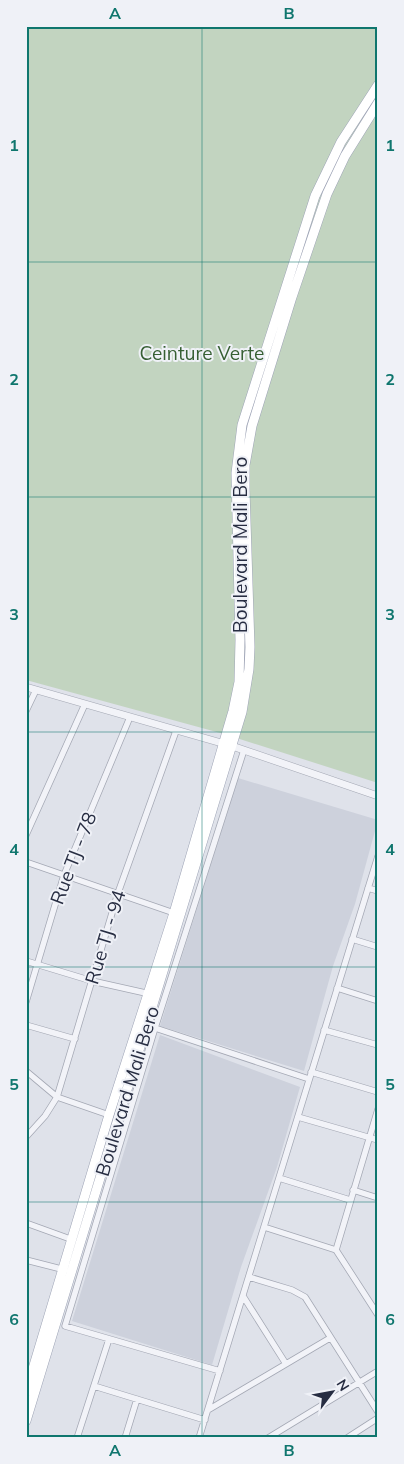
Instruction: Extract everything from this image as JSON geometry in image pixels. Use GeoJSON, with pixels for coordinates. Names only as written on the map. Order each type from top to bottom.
{"type":"FeatureCollection","features":[{"type":"Feature","properties":{"kind":"main road","name":"Boulevard Mali Bero"},"geometry":{"type":"LineString","coordinates":[[232,733],[239,682],[240,640],[236,473],[242,425],[315,196],[341,142],[378,85]]}},
{"type":"Feature","properties":{"kind":"main road","name":"Boulevard Mali Bero"},"geometry":{"type":"LineString","coordinates":[[232,733],[242,712],[249,669],[245,490],[246,465],[252,426],[300,272],[327,194],[345,156],[378,102]]}},
{"type":"Feature","properties":{"kind":"main road"},"geometry":{"type":"LineString","coordinates":[[224,759],[232,733]]}},
{"type":"Feature","properties":{"kind":"main road","name":"Boulevard Mali Bero"},"geometry":{"type":"LineString","coordinates":[[26,1421],[68,1270],[73,1240],[109,1115],[153,995],[222,780],[224,759]]}},
{"type":"Feature","properties":{"kind":"main road","name":"Boulevard Mali Bero"},"geometry":{"type":"LineString","coordinates":[[26,1392],[68,1270],[80,1261],[117,1119],[151,1026],[153,995],[174,912],[224,759]]}},
{"type":"Feature","properties":{"kind":"street"},"geometry":{"type":"LineString","coordinates":[[26,687],[228,745],[378,796]]}},
{"type":"Feature","properties":{"kind":"street"},"geometry":{"type":"LineString","coordinates":[[26,711],[36,690]]}},
{"type":"Feature","properties":{"kind":"street"},"geometry":{"type":"LineString","coordinates":[[26,835],[85,704]]}},
{"type":"Feature","properties":{"kind":"street","name":"Rue TJ - 78"},"geometry":{"type":"LineString","coordinates":[[26,1002],[64,875],[130,717]]}},
{"type":"Feature","properties":{"kind":"street","name":"Rue TJ - 94"},"geometry":{"type":"LineString","coordinates":[[26,1137],[45,1116],[57,1097],[118,893],[176,731]]}},
{"type":"Feature","properties":{"kind":"street"},"geometry":{"type":"LineString","coordinates":[[244,750],[151,1026],[309,1079]]}},
{"type":"Feature","properties":{"kind":"street"},"geometry":{"type":"LineString","coordinates":[[222,780],[234,784]]}},
{"type":"Feature","properties":{"kind":"street"},"geometry":{"type":"LineString","coordinates":[[199,1438],[378,856]]}},
{"type":"Feature","properties":{"kind":"street"},"geometry":{"type":"LineString","coordinates":[[26,862],[174,912]]}},
{"type":"Feature","properties":{"kind":"street"},"geometry":{"type":"LineString","coordinates":[[368,888],[378,891]]}},
{"type":"Feature","properties":{"kind":"street"},"geometry":{"type":"LineString","coordinates":[[352,939],[378,947]]}},
{"type":"Feature","properties":{"kind":"street"},"geometry":{"type":"LineString","coordinates":[[26,961],[92,981],[153,995]]}},
{"type":"Feature","properties":{"kind":"street"},"geometry":{"type":"LineString","coordinates":[[337,988],[378,1001]]}},
{"type":"Feature","properties":{"kind":"street"},"geometry":{"type":"LineString","coordinates":[[26,1025],[75,1039]]}},
{"type":"Feature","properties":{"kind":"street"},"geometry":{"type":"LineString","coordinates":[[324,1030],[378,1045]]}},
{"type":"Feature","properties":{"kind":"street"},"geometry":{"type":"LineString","coordinates":[[26,1071],[57,1097],[109,1115]]}},
{"type":"Feature","properties":{"kind":"street"},"geometry":{"type":"LineString","coordinates":[[312,1072],[378,1092]]}},
{"type":"Feature","properties":{"kind":"street"},"geometry":{"type":"LineString","coordinates":[[336,1250],[378,1109]]}},
{"type":"Feature","properties":{"kind":"street"},"geometry":{"type":"LineString","coordinates":[[298,1117],[378,1140]]}},
{"type":"Feature","properties":{"kind":"street"},"geometry":{"type":"LineString","coordinates":[[279,1178],[350,1200]]}},
{"type":"Feature","properties":{"kind":"street"},"geometry":{"type":"LineString","coordinates":[[353,1190],[378,1198]]}},
{"type":"Feature","properties":{"kind":"street"},"geometry":{"type":"LineString","coordinates":[[26,1223],[73,1240]]}},
{"type":"Feature","properties":{"kind":"street"},"geometry":{"type":"LineString","coordinates":[[264,1227],[336,1250],[378,1315]]}},
{"type":"Feature","properties":{"kind":"street"},"geometry":{"type":"LineString","coordinates":[[26,1260],[68,1270]]}},
{"type":"Feature","properties":{"kind":"street"},"geometry":{"type":"LineString","coordinates":[[80,1261],[65,1326],[220,1371]]}},
{"type":"Feature","properties":{"kind":"street"},"geometry":{"type":"LineString","coordinates":[[249,1277],[304,1296],[378,1412]]}},
{"type":"Feature","properties":{"kind":"street"},"geometry":{"type":"LineString","coordinates":[[243,1296],[286,1364]]}},
{"type":"Feature","properties":{"kind":"street"},"geometry":{"type":"LineString","coordinates":[[208,1410],[330,1338]]}},
{"type":"Feature","properties":{"kind":"street"},"geometry":{"type":"LineString","coordinates":[[77,1438],[109,1339]]}},
{"type":"Feature","properties":{"kind":"street"},"geometry":{"type":"LineString","coordinates":[[268,1438],[378,1371]]}},
{"type":"Feature","properties":{"kind":"street"},"geometry":{"type":"LineString","coordinates":[[94,1386],[205,1420]]}},
{"type":"Feature","properties":{"kind":"street"},"geometry":{"type":"LineString","coordinates":[[125,1438],[137,1399]]}},
{"type":"Feature","properties":{"kind":"street"},"geometry":{"type":"LineString","coordinates":[[347,1438],[378,1418]]}},
{"type":"Feature","properties":{"kind":"shaded area"},"geometry":{"type":"Polygon","coordinates":[[[238,778],[378,820],[355,904],[333,966],[304,1071],[160,1026],[238,778]]]}},
{"type":"Feature","properties":{"kind":"shaded area"},"geometry":{"type":"Polygon","coordinates":[[[160,1035],[300,1087],[277,1167],[241,1267],[212,1365],[72,1321],[160,1035]]]}},
{"type":"Feature","properties":{"kind":"green space","name":"Ceinture Verte"},"geometry":{"type":"Polygon","coordinates":[[[26,26],[378,26],[378,783],[224,734],[26,680],[26,26]]]}}]}
